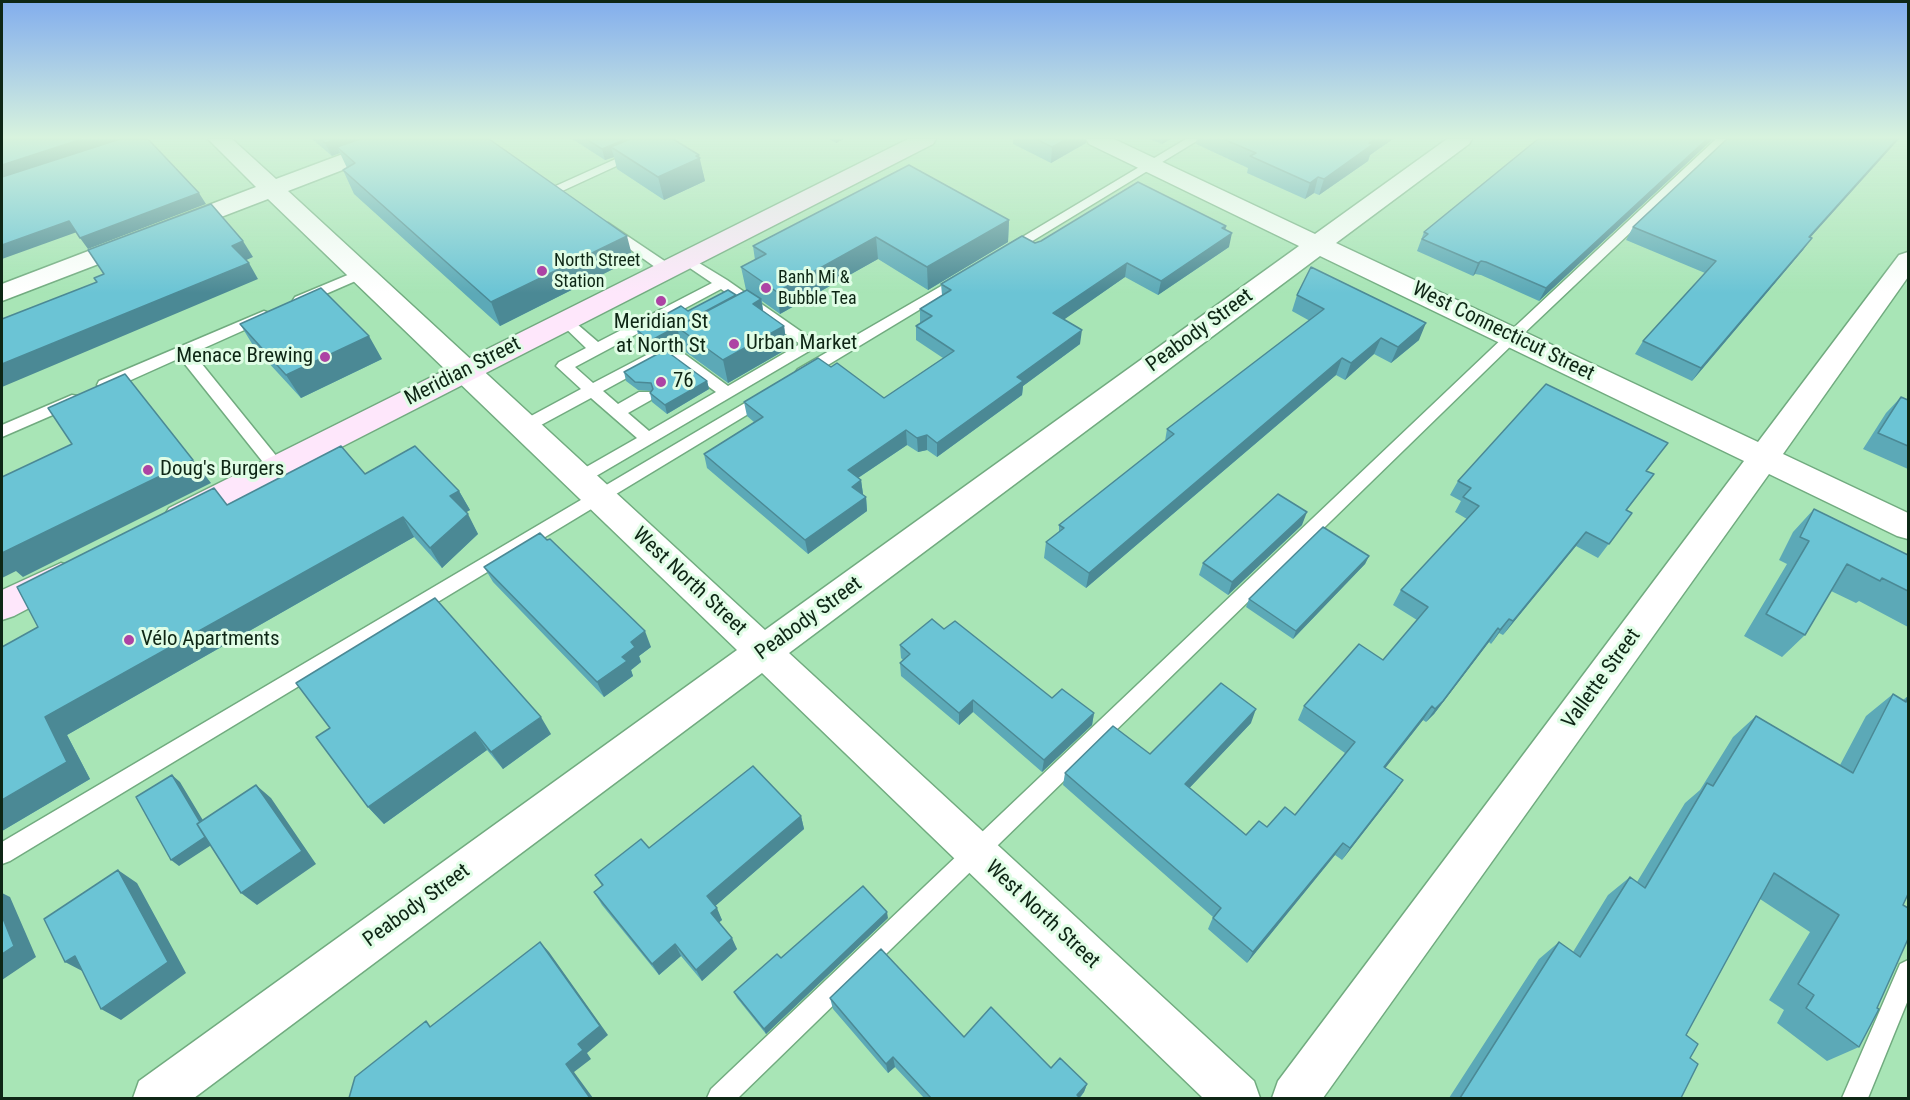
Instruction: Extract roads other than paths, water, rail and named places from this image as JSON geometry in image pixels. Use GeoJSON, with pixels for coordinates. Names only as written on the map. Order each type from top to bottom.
{"type":"FeatureCollection","features":[{"type":"Feature","properties":{"kind":"street"},"geometry":{"type":"LineString","coordinates":[[2,293],[266,190]]}},
{"type":"Feature","properties":{"kind":"street","name":"West North Street"},"geometry":{"type":"LineString","coordinates":[[274,190],[1237,1098]]}},
{"type":"Feature","properties":{"kind":"street","name":"Meridian Street"},"geometry":{"type":"LineString","coordinates":[[160,526],[823,190]]}},
{"type":"Feature","properties":{"kind":"street","name":"West Connecticut Street"},"geometry":{"type":"LineString","coordinates":[[1205,190],[1908,527]]}},
{"type":"Feature","properties":{"kind":"street","name":"Peabody Street"},"geometry":{"type":"LineString","coordinates":[[156,1098],[1391,190]]}},
{"type":"Feature","properties":{"kind":"street","name":"Vallette Street"},"geometry":{"type":"LineString","coordinates":[[1295,1098],[1908,260]]}},
{"type":"Feature","properties":{"kind":"street"},"geometry":{"type":"LineString","coordinates":[[2,606],[86,563]]}},
{"type":"Feature","properties":{"kind":"lane"},"geometry":{"type":"LineString","coordinates":[[2,854],[589,487],[785,384],[1108,190]]}},
{"type":"Feature","properties":{"kind":"lane"},"geometry":{"type":"LineString","coordinates":[[720,1098],[1512,337],[1668,190]]}},
{"type":"Feature","properties":{"kind":"lane"},"geometry":{"type":"LineString","coordinates":[[589,487],[648,439],[811,344],[746,306],[722,283],[677,264],[602,222]]}},
{"type":"Feature","properties":{"kind":"lane"},"geometry":{"type":"LineString","coordinates":[[2,431],[362,273]]}},
{"type":"Feature","properties":{"kind":"lane"},"geometry":{"type":"LineString","coordinates":[[648,439],[564,366],[722,283]]}},
{"type":"Feature","properties":{"kind":"lane"},"geometry":{"type":"LineString","coordinates":[[565,321],[596,349]]}},
{"type":"Feature","properties":{"kind":"lane"},"geometry":{"type":"LineString","coordinates":[[524,427],[720,321]]}},
{"type":"Feature","properties":{"kind":"lane"},"geometry":{"type":"LineString","coordinates":[[668,349],[690,370],[726,393]]}},
{"type":"Feature","properties":{"kind":"lane"},"geometry":{"type":"LineString","coordinates":[[183,351],[276,467]]}},
{"type":"Feature","properties":{"kind":"lane"},"geometry":{"type":"LineString","coordinates":[[616,412],[645,396]]}},
{"type":"Feature","properties":{"kind":"lane"},"geometry":{"type":"LineString","coordinates":[[1855,1098],[1908,972]]}},
{"type":"Feature","properties":{"kind":"place","name":"North Street Station"},"geometry":{"type":"Point","coordinates":[542,271]}},
{"type":"Feature","properties":{"kind":"place","name":"Banh Mi & Bubble Tea"},"geometry":{"type":"Point","coordinates":[766,288]}},
{"type":"Feature","properties":{"kind":"place","name":"Meridian St at North St"},"geometry":{"type":"Point","coordinates":[661,301]}},
{"type":"Feature","properties":{"kind":"place","name":"Urban Market"},"geometry":{"type":"Point","coordinates":[734,344]}},
{"type":"Feature","properties":{"kind":"place","name":"Menace Brewing"},"geometry":{"type":"Point","coordinates":[325,357]}},
{"type":"Feature","properties":{"kind":"place","name":"76"},"geometry":{"type":"Point","coordinates":[661,382]}},
{"type":"Feature","properties":{"kind":"place","name":"Doug's Burgers"},"geometry":{"type":"Point","coordinates":[148,470]}},
{"type":"Feature","properties":{"kind":"place","name":"Vélo Apartments"},"geometry":{"type":"Point","coordinates":[129,640]}}]}
